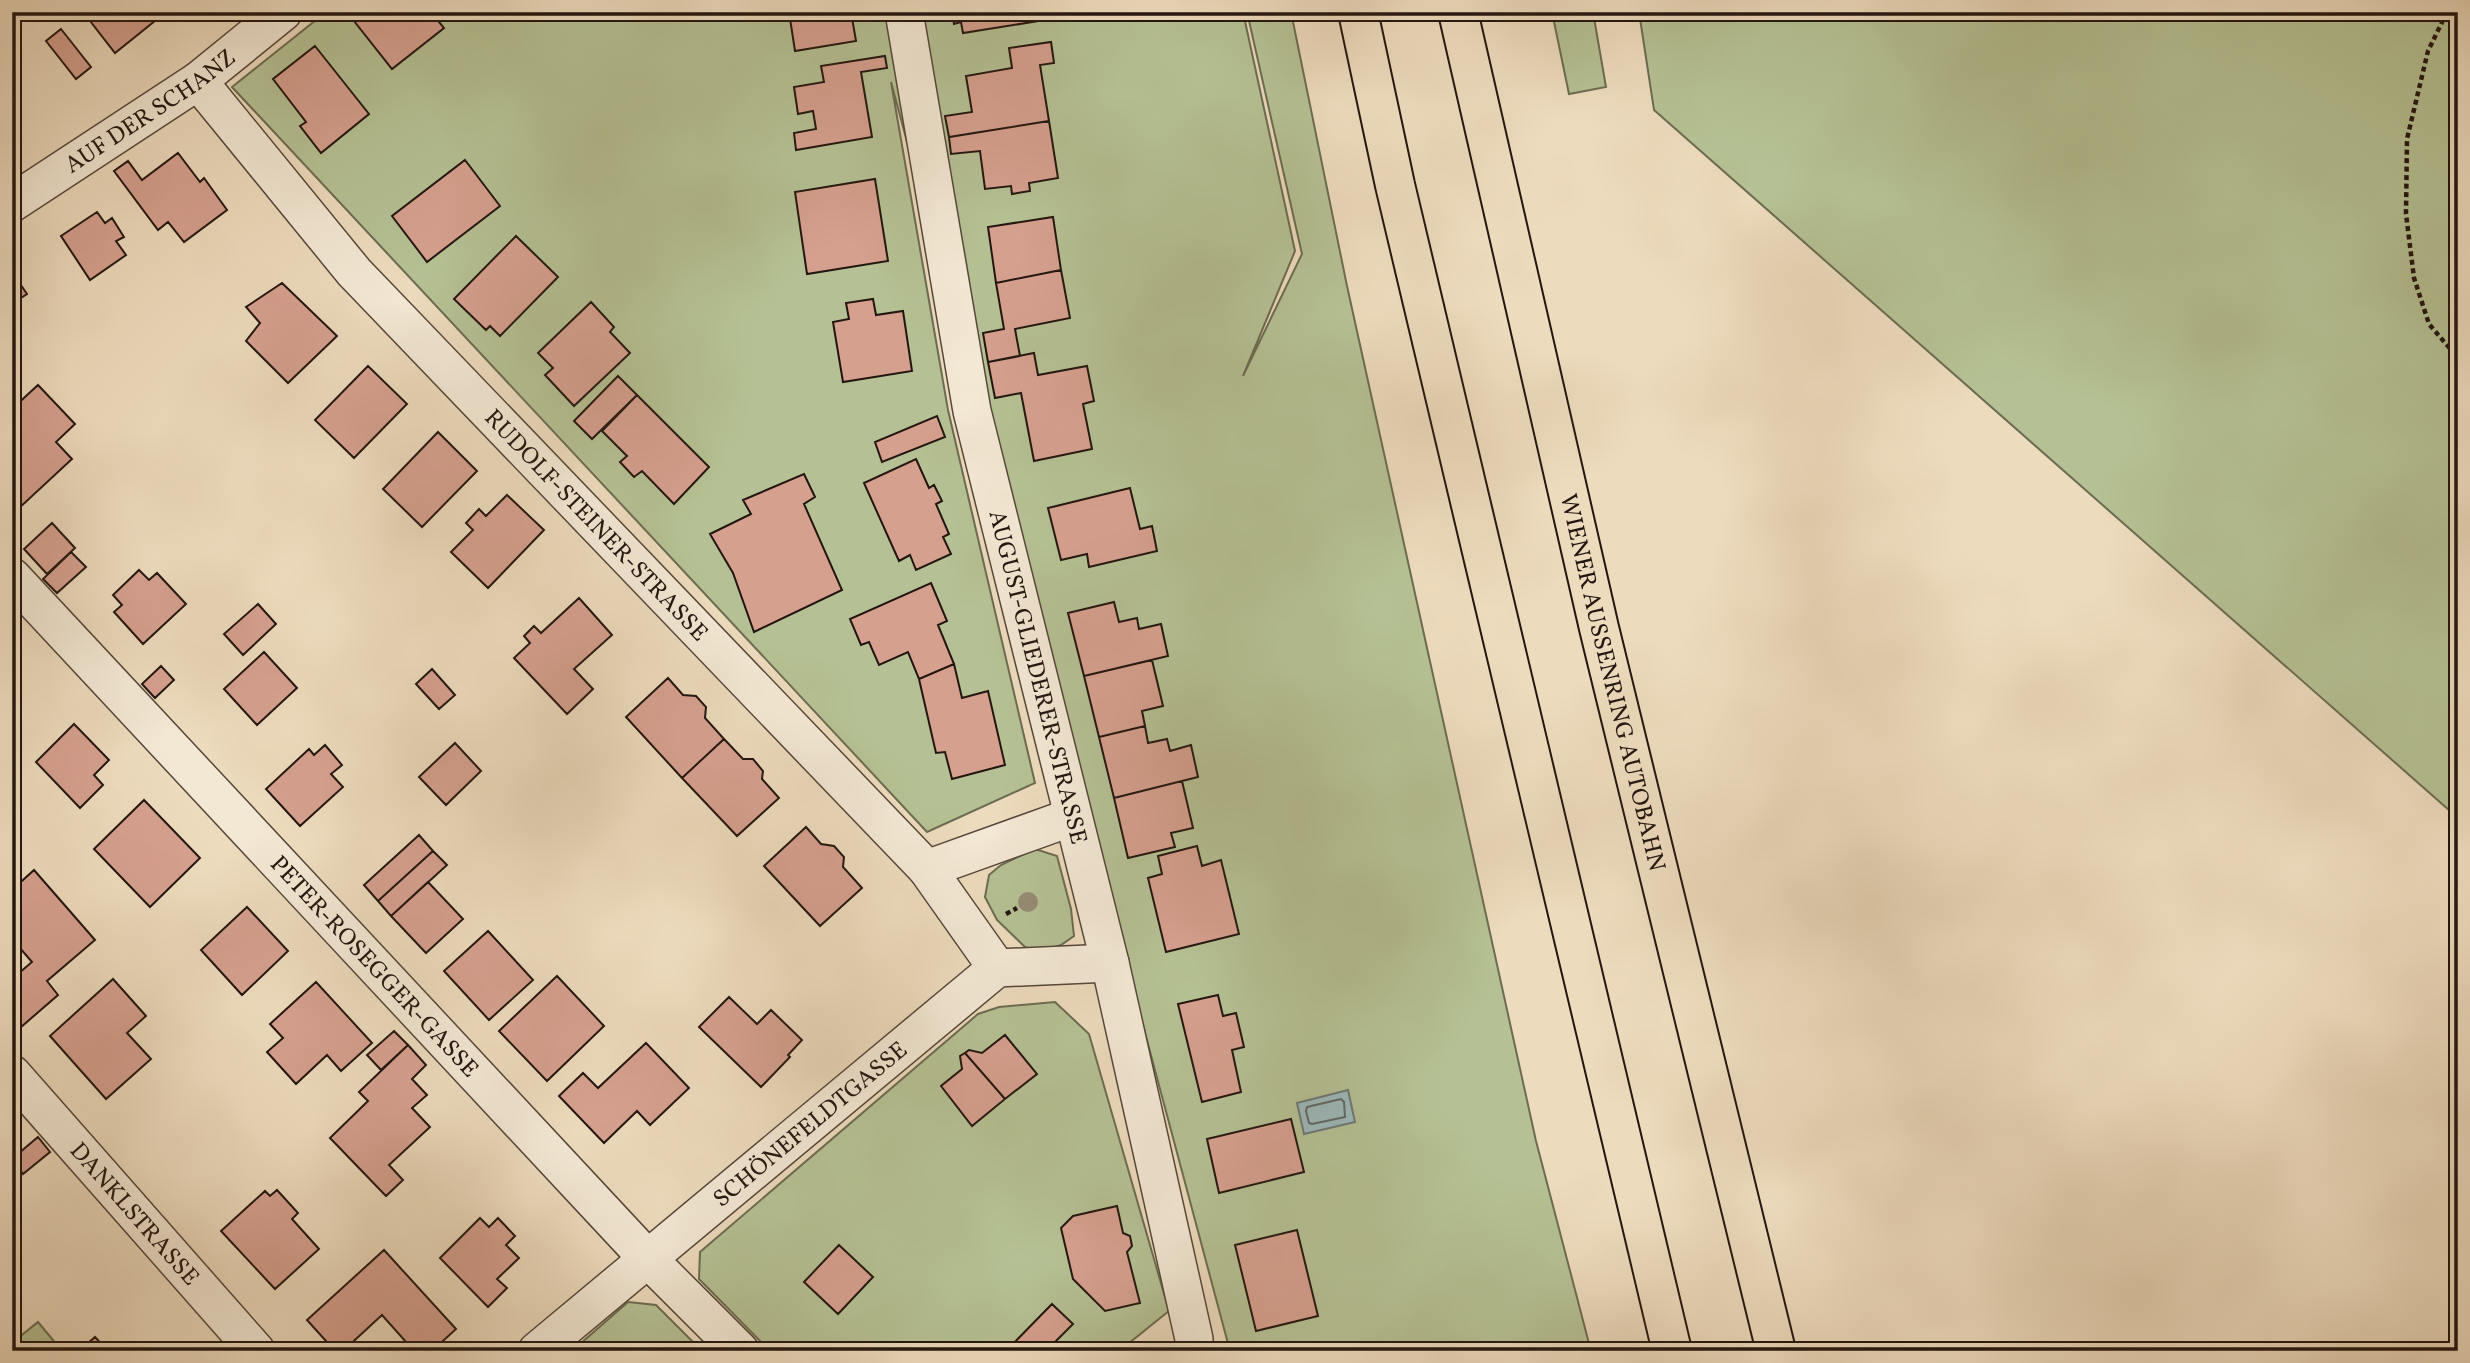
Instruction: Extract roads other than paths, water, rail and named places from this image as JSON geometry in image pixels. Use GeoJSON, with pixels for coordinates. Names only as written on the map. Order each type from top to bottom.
{"type":"FeatureCollection","features":[{"type":"Feature","properties":{"kind":"highway"},"geometry":{"type":"LineString","coordinates":[[1358,12],[1408,239],[1672,1351]]}},
{"type":"Feature","properties":{"kind":"highway","name":"WIENER AUSSENRING AUTOBAHN"},"geometry":{"type":"LineString","coordinates":[[1458,12],[1599,628],[1776,1351]]}},
{"type":"Feature","properties":{"kind":"street","name":"AUF DER SCHANZ"},"geometry":{"type":"LineString","coordinates":[[12,203],[198,81],[283,12]]}},
{"type":"Feature","properties":{"kind":"street","name":"AUGUST-GLIEDERER-STRASSE"},"geometry":{"type":"LineString","coordinates":[[904,12],[972,411],[1110,963],[1194,1339]]}},
{"type":"Feature","properties":{"kind":"street","name":"RUDOLF-STEINER-STRASSE"},"geometry":{"type":"LineString","coordinates":[[198,81],[354,272],[927,869],[997,968]]}},
{"type":"Feature","properties":{"kind":"street","name":"PETER-ROSEGGER-GASSE"},"geometry":{"type":"LineString","coordinates":[[12,577],[647,1258],[740,1351]]}},
{"type":"Feature","properties":{"kind":"street"},"geometry":{"type":"LineString","coordinates":[[927,869],[1072,817]]}},
{"type":"Feature","properties":{"kind":"street"},"geometry":{"type":"LineString","coordinates":[[997,968],[1110,963]]}},
{"type":"Feature","properties":{"kind":"street","name":"SCHÖNEFELDTGASSE"},"geometry":{"type":"LineString","coordinates":[[537,1351],[997,968]]}},
{"type":"Feature","properties":{"kind":"street","name":"DANKLSTRASSE"},"geometry":{"type":"LineString","coordinates":[[12,1074],[256,1351]]}},
{"type":"Feature","properties":{"kind":"water"},"geometry":{"type":"Polygon","coordinates":[[[1348,1090],[1355,1122],[1304,1134],[1297,1103],[1348,1090]]]}}]}
